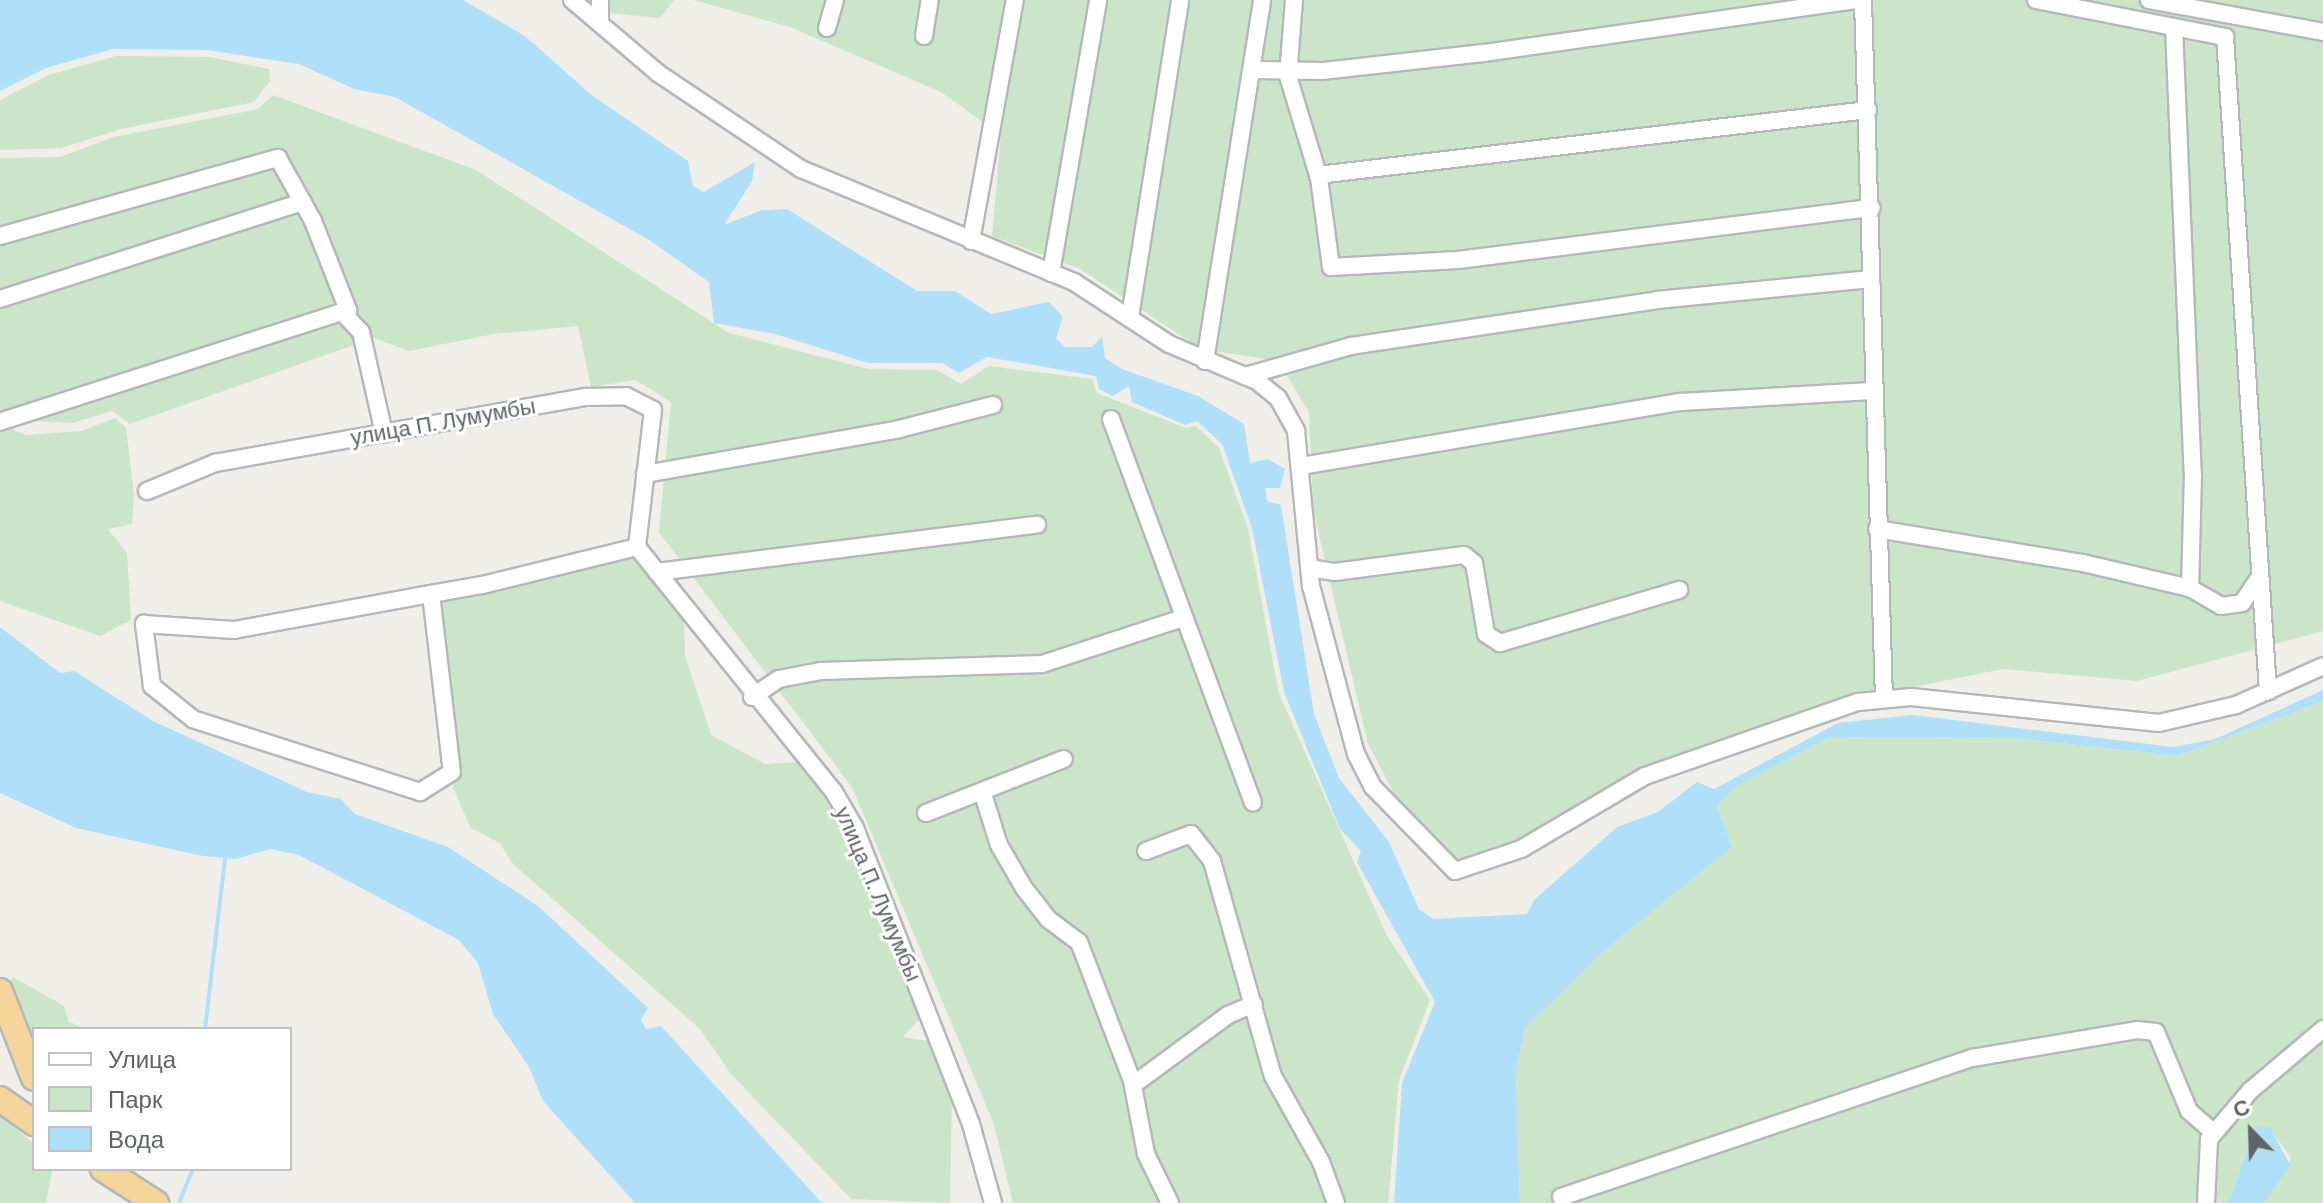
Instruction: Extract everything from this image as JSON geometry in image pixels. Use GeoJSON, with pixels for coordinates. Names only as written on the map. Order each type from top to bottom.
{"type":"FeatureCollection","features":[{"type":"Feature","properties":{"kind":"highway"},"geometry":{"type":"LineString","coordinates":[[0,991],[32,1073]]}},
{"type":"Feature","properties":{"kind":"highway"},"geometry":{"type":"LineString","coordinates":[[0,1099],[32,1122]]}},
{"type":"Feature","properties":{"kind":"highway"},"geometry":{"type":"LineString","coordinates":[[107,1171],[135,1187]]}},
{"type":"Feature","properties":{"kind":"street"},"geometry":{"type":"LineString","coordinates":[[572,0],[600,20],[658,73],[801,169],[1051,273],[1205,361],[1266,387],[1286,409],[1301,466],[1309,568],[1325,651],[1364,773],[1455,871],[1521,849],[1645,776],[1830,710],[1884,698],[2055,708],[2159,723],[2201,717],[2268,692],[2323,666]]}},
{"type":"Feature","properties":{"kind":"street"},"geometry":{"type":"LineString","coordinates":[[600,0],[600,20]]}},
{"type":"Feature","properties":{"kind":"street"},"geometry":{"type":"LineString","coordinates":[[827,28],[835,0]]}},
{"type":"Feature","properties":{"kind":"street"},"geometry":{"type":"LineString","coordinates":[[924,36],[930,0]]}},
{"type":"Feature","properties":{"kind":"street"},"geometry":{"type":"LineString","coordinates":[[971,241],[1015,0]]}},
{"type":"Feature","properties":{"kind":"street"},"geometry":{"type":"LineString","coordinates":[[1051,273],[1098,0]]}},
{"type":"Feature","properties":{"kind":"street"},"geometry":{"type":"LineString","coordinates":[[1130,317],[1180,0]]}},
{"type":"Feature","properties":{"kind":"street"},"geometry":{"type":"LineString","coordinates":[[1205,361],[1262,0]]}},
{"type":"Feature","properties":{"kind":"street"},"geometry":{"type":"LineString","coordinates":[[1294,0],[1288,70],[1292,99],[1318,175],[1331,267],[1345,270],[1872,208]]}},
{"type":"Feature","properties":{"kind":"street"},"geometry":{"type":"LineString","coordinates":[[1253,70],[1288,70],[1484,53],[1856,0]]}},
{"type":"Feature","properties":{"kind":"street"},"geometry":{"type":"LineString","coordinates":[[1863,0],[1872,208],[1872,391],[1884,698]]}},
{"type":"Feature","properties":{"kind":"street"},"geometry":{"type":"LineString","coordinates":[[2036,0],[2174,27],[2208,30],[2226,40],[2268,692]]}},
{"type":"Feature","properties":{"kind":"street"},"geometry":{"type":"LineString","coordinates":[[2149,0],[2323,32]]}},
{"type":"Feature","properties":{"kind":"street"},"geometry":{"type":"LineString","coordinates":[[2174,27],[2193,474],[2190,588]]}},
{"type":"Feature","properties":{"kind":"street"},"geometry":{"type":"LineString","coordinates":[[1318,175],[1868,110]]}},
{"type":"Feature","properties":{"kind":"street"},"geometry":{"type":"LineString","coordinates":[[0,236],[267,158],[278,158],[303,202],[344,314],[361,332],[384,433]]}},
{"type":"Feature","properties":{"kind":"street"},"geometry":{"type":"LineString","coordinates":[[0,299],[303,202]]}},
{"type":"Feature","properties":{"kind":"street"},"geometry":{"type":"LineString","coordinates":[[1245,376],[1351,346],[1657,300],[1871,279]]}},
{"type":"Feature","properties":{"kind":"street"},"geometry":{"type":"LineString","coordinates":[[0,422],[344,314]]}},
{"type":"Feature","properties":{"kind":"street"},"geometry":{"type":"LineString","coordinates":[[1301,466],[1680,402],[1872,391]]}},
{"type":"Feature","properties":{"kind":"street","name":"улица П. Лумумбы"},"geometry":{"type":"LineString","coordinates":[[147,491],[215,463],[587,397],[626,396],[653,410],[637,547],[752,697],[834,792],[855,828],[971,1124],[993,1203]]}},
{"type":"Feature","properties":{"kind":"street"},"geometry":{"type":"LineString","coordinates":[[645,474],[899,429],[993,405]]}},
{"type":"Feature","properties":{"kind":"street"},"geometry":{"type":"LineString","coordinates":[[1111,419],[1253,803]]}},
{"type":"Feature","properties":{"kind":"street"},"geometry":{"type":"LineString","coordinates":[[657,572],[1037,525]]}},
{"type":"Feature","properties":{"kind":"street"},"geometry":{"type":"LineString","coordinates":[[1877,529],[2190,588],[2211,604],[2231,606],[2242,603],[2259,578]]}},
{"type":"Feature","properties":{"kind":"street"},"geometry":{"type":"LineString","coordinates":[[431,594],[452,772],[420,792],[193,719],[152,686],[144,624],[234,630],[431,594],[637,547]]}},
{"type":"Feature","properties":{"kind":"street"},"geometry":{"type":"LineString","coordinates":[[1309,568],[1335,572],[1464,555],[1474,563],[1486,634],[1500,643],[1679,590]]}},
{"type":"Feature","properties":{"kind":"street"},"geometry":{"type":"LineString","coordinates":[[752,697],[779,679],[821,671],[1042,664],[1183,618]]}},
{"type":"Feature","properties":{"kind":"street"},"geometry":{"type":"LineString","coordinates":[[926,813],[983,794],[1064,759]]}},
{"type":"Feature","properties":{"kind":"street"},"geometry":{"type":"LineString","coordinates":[[983,794],[999,845],[1024,888],[1048,919],[1079,942],[1133,1085],[1143,1144],[1170,1203]]}},
{"type":"Feature","properties":{"kind":"street"},"geometry":{"type":"LineString","coordinates":[[1146,851],[1182,835],[1197,836],[1222,886],[1284,1102],[1321,1162],[1336,1203]]}},
{"type":"Feature","properties":{"kind":"street"},"geometry":{"type":"LineString","coordinates":[[1133,1085],[1228,1015],[1254,1004]]}},
{"type":"Feature","properties":{"kind":"street"},"geometry":{"type":"LineString","coordinates":[[2206,1203],[2205,1156],[2214,1133],[2250,1091],[2323,1029]]}},
{"type":"Feature","properties":{"kind":"street"},"geometry":{"type":"LineString","coordinates":[[1561,1197],[1972,1058],[2137,1030],[2156,1032],[2189,1111],[2214,1133]]}},
{"type":"Feature","properties":{"kind":"green space"},"geometry":{"type":"Polygon","coordinates":[[[593,0],[674,0],[660,18],[610,13],[593,0]]]}},
{"type":"Feature","properties":{"kind":"green space"},"geometry":{"type":"Polygon","coordinates":[[[694,0],[2323,0],[2323,631],[2137,681],[2003,669],[1824,705],[1671,761],[1503,855],[1465,861],[1446,853],[1394,793],[1368,744],[1313,509],[1309,412],[1278,361],[1201,349],[1080,269],[992,236],[1001,135],[941,92],[790,27],[694,0]]]}},
{"type":"Feature","properties":{"kind":"green space"},"geometry":{"type":"Polygon","coordinates":[[[116,56],[209,57],[269,69],[270,81],[254,102],[121,129],[61,148],[0,150],[0,100],[49,75],[116,56]]]}},
{"type":"Feature","properties":{"kind":"green space"},"geometry":{"type":"Polygon","coordinates":[[[273,95],[476,170],[729,333],[868,369],[937,370],[961,384],[989,366],[1092,379],[1097,393],[1186,428],[1196,426],[1219,448],[1248,529],[1279,694],[1387,936],[1430,1000],[1399,1080],[1388,1203],[1013,1203],[994,1124],[852,787],[659,532],[671,402],[636,380],[591,387],[578,326],[494,334],[409,351],[374,338],[130,424],[112,411],[73,423],[7,420],[0,408],[0,158],[60,157],[114,137],[258,109],[273,95]]]}},
{"type":"Feature","properties":{"kind":"green space"},"geometry":{"type":"Polygon","coordinates":[[[115,418],[126,428],[134,495],[132,524],[108,529],[127,553],[131,620],[100,636],[0,601],[0,424],[26,435],[82,431],[115,418]]]}},
{"type":"Feature","properties":{"kind":"green space"},"geometry":{"type":"Polygon","coordinates":[[[625,557],[643,561],[684,613],[685,656],[711,735],[765,764],[799,762],[830,793],[852,830],[923,1015],[903,1037],[934,1042],[952,1090],[950,1203],[851,1199],[731,1074],[700,1029],[512,863],[500,843],[471,828],[453,788],[435,601],[625,557]]]}},
{"type":"Feature","properties":{"kind":"green space"},"geometry":{"type":"Polygon","coordinates":[[[2323,701],[2323,1203],[2264,1203],[2291,1158],[2269,1127],[2256,1127],[2228,1203],[1520,1203],[1516,1071],[1525,1028],[1600,954],[1732,847],[1717,805],[1734,787],[1830,737],[2015,738],[2177,756],[2323,701]]]}},
{"type":"Feature","properties":{"kind":"green space"},"geometry":{"type":"Polygon","coordinates":[[[13,977],[64,1006],[69,1022],[80,1027],[32,1027],[32,1040],[27,1018],[8,984],[13,977]]]}},
{"type":"Feature","properties":{"kind":"green space"},"geometry":{"type":"Polygon","coordinates":[[[0,1115],[32,1142],[32,1171],[52,1171],[46,1203],[0,1203],[0,1115]]]}},
{"type":"Feature","properties":{"kind":"water"},"geometry":{"type":"Polygon","coordinates":[[[0,0],[463,0],[525,36],[590,94],[688,161],[693,186],[704,192],[755,162],[752,181],[724,225],[762,210],[787,209],[917,291],[955,291],[991,314],[1049,302],[1063,317],[1056,338],[1065,347],[1092,347],[1102,336],[1105,358],[1122,369],[1198,396],[1244,424],[1250,463],[1268,459],[1285,469],[1280,488],[1266,488],[1267,501],[1281,505],[1314,714],[1339,778],[1389,842],[1419,909],[1433,919],[1527,914],[1534,900],[1617,827],[1658,812],[1697,782],[1714,789],[1838,723],[1913,715],[2173,747],[2215,739],[2323,690],[2323,701],[2177,756],[2015,738],[1830,737],[1735,787],[1717,805],[1732,847],[1600,954],[1525,1028],[1516,1071],[1520,1203],[1394,1203],[1402,1083],[1435,1002],[1357,862],[1361,851],[1340,829],[1284,692],[1252,528],[1222,444],[1197,421],[1185,425],[1132,402],[1129,386],[1113,396],[1099,389],[1096,376],[987,357],[959,373],[942,363],[868,363],[775,334],[714,323],[709,282],[649,240],[395,97],[354,89],[299,64],[207,50],[113,49],[46,68],[0,91],[0,0]]]}},
{"type":"Feature","properties":{"kind":"water"},"geometry":{"type":"Polygon","coordinates":[[[0,627],[60,673],[74,671],[153,721],[307,792],[341,799],[355,814],[448,847],[538,906],[648,1008],[641,1020],[646,1029],[661,1026],[822,1203],[635,1203],[543,1101],[529,1067],[493,1014],[478,963],[459,940],[299,855],[270,849],[236,859],[203,856],[76,828],[0,793],[0,627]]]}},
{"type":"Feature","properties":{"kind":"water"},"geometry":{"type":"Polygon","coordinates":[[[2256,1127],[2270,1127],[2290,1165],[2264,1203],[2228,1203],[2256,1127]]]}},
{"type":"Feature","properties":{"kind":"waterway"},"geometry":{"type":"LineString","coordinates":[[205,1027],[225,858]]}},
{"type":"Feature","properties":{"kind":"waterway"},"geometry":{"type":"LineString","coordinates":[[179,1203],[192,1171]]}}]}
